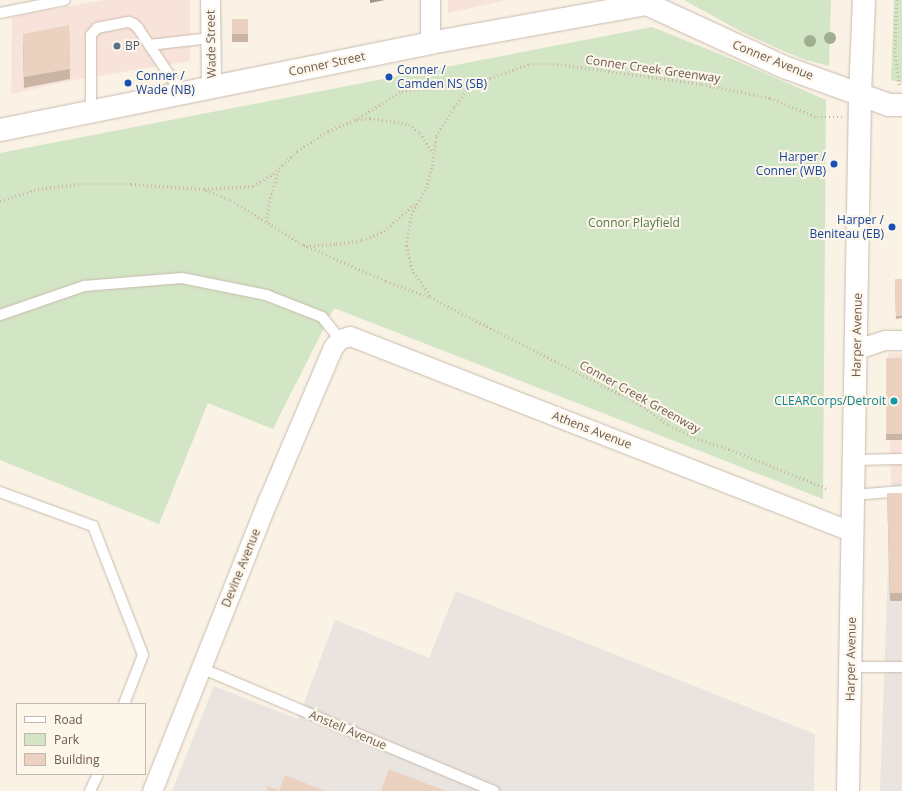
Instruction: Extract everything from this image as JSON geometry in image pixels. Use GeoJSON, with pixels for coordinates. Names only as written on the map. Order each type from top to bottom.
{"type":"FeatureCollection","features":[{"type":"Feature","properties":{"kind":"main road","name":"Harper Avenue"},"geometry":{"type":"LineString","coordinates":[[848,791],[857,349],[860,95],[864,0]]}},
{"type":"Feature","properties":{"kind":"main road","name":"Conner Street"},"geometry":{"type":"LineString","coordinates":[[0,130],[430,43],[649,1]]}},
{"type":"Feature","properties":{"kind":"main road","name":"Conner Avenue"},"geometry":{"type":"LineString","coordinates":[[649,1],[784,67],[889,105],[901,95]]}},
{"type":"Feature","properties":{"kind":"street","name":"Wade Street"},"geometry":{"type":"LineString","coordinates":[[210,0],[212,88]]}},
{"type":"Feature","properties":{"kind":"street"},"geometry":{"type":"LineString","coordinates":[[430,0],[430,43]]}},
{"type":"Feature","properties":{"kind":"street","name":"Athens Avenue"},"geometry":{"type":"LineString","coordinates":[[337,343],[350,336],[853,532]]}},
{"type":"Feature","properties":{"kind":"street"},"geometry":{"type":"LineString","coordinates":[[857,349],[885,340],[902,340]]}},
{"type":"Feature","properties":{"kind":"street","name":"Devine Avenue"},"geometry":{"type":"LineString","coordinates":[[152,791],[268,500],[337,343]]}},
{"type":"Feature","properties":{"kind":"lane"},"geometry":{"type":"LineString","coordinates":[[0,13],[65,0]]}},
{"type":"Feature","properties":{"kind":"lane"},"geometry":{"type":"LineString","coordinates":[[91,112],[91,36],[93,31],[97,28],[129,22],[138,28],[182,94]]}},
{"type":"Feature","properties":{"kind":"lane"},"geometry":{"type":"LineString","coordinates":[[149,45],[211,38]]}},
{"type":"Feature","properties":{"kind":"lane"},"geometry":{"type":"LineString","coordinates":[[0,315],[84,286],[182,278],[273,298],[322,317],[337,343]]}},
{"type":"Feature","properties":{"kind":"lane"},"geometry":{"type":"LineString","coordinates":[[855,460],[902,459]]}},
{"type":"Feature","properties":{"kind":"lane"},"geometry":{"type":"LineString","coordinates":[[854,495],[902,491]]}},
{"type":"Feature","properties":{"kind":"lane"},"geometry":{"type":"LineString","coordinates":[[0,492],[93,526],[143,655],[124,703]]}},
{"type":"Feature","properties":{"kind":"lane"},"geometry":{"type":"LineString","coordinates":[[850,667],[902,667]]}},
{"type":"Feature","properties":{"kind":"lane","name":"Anstell Avenue"},"geometry":{"type":"LineString","coordinates":[[201,668],[494,791]]}},
{"type":"Feature","properties":{"kind":"lane"},"geometry":{"type":"LineString","coordinates":[[90,791],[98,775]]}},
{"type":"Feature","properties":{"kind":"path"},"geometry":{"type":"LineString","coordinates":[[897,0],[895,52],[901,95]]}},
{"type":"Feature","properties":{"kind":"path","name":"Conner Creek Greenway"},"geometry":{"type":"LineString","coordinates":[[0,202],[38,189],[78,184],[131,184],[204,189],[253,186],[279,168],[297,151],[328,131],[356,120],[402,91],[472,85],[529,64],[557,64],[702,84],[770,98],[817,117],[832,118]]}},
{"type":"Feature","properties":{"kind":"path","name":"Conner Creek Greenway"},"geometry":{"type":"LineString","coordinates":[[430,297],[412,270],[406,246],[411,215],[426,188],[434,153],[436,136],[454,107],[472,85]]}},
{"type":"Feature","properties":{"kind":"path","name":"Conner Creek Greenway"},"geometry":{"type":"LineString","coordinates":[[356,120],[370,118],[409,124],[420,133],[434,153]]}},
{"type":"Feature","properties":{"kind":"path","name":"Conner Creek Greenway"},"geometry":{"type":"LineString","coordinates":[[266,222],[270,198],[279,168]]}},
{"type":"Feature","properties":{"kind":"path","name":"Conner Creek Greenway"},"geometry":{"type":"LineString","coordinates":[[204,189],[230,200],[306,246],[386,281],[430,297],[641,405],[670,425],[698,440],[729,449],[826,488]]}},
{"type":"Feature","properties":{"kind":"path","name":"Conner Creek Greenway"},"geometry":{"type":"LineString","coordinates":[[306,246],[336,244],[362,240],[384,231],[418,202]]}},
{"type":"Feature","properties":{"kind":"shaded area"},"geometry":{"type":"Polygon","coordinates":[[[103,0],[190,0],[190,61],[74,80],[11,94],[12,17],[103,0]]]}},
{"type":"Feature","properties":{"kind":"shaded area"},"geometry":{"type":"Polygon","coordinates":[[[448,0],[507,0],[448,13],[448,0]]]}},
{"type":"Feature","properties":{"kind":"shaded area","name":"CLEARCorps/Detroit"},"geometry":{"type":"Polygon","coordinates":[[[888,353],[902,353],[902,482],[891,483],[888,353]]]}},
{"type":"Feature","properties":{"kind":"shaded area"},"geometry":{"type":"Polygon","coordinates":[[[902,482],[902,791],[880,791],[891,483],[902,482]]]}},
{"type":"Feature","properties":{"kind":"shaded area"},"geometry":{"type":"Polygon","coordinates":[[[456,591],[815,734],[814,791],[172,791],[214,686],[298,719],[335,620],[429,658],[456,591]]]}},
{"type":"Feature","properties":{"kind":"green space"},"geometry":{"type":"Polygon","coordinates":[[[684,0],[831,0],[829,66],[803,59],[781,50],[742,32],[684,0]]]}},
{"type":"Feature","properties":{"kind":"green space"},"geometry":{"type":"Polygon","coordinates":[[[894,0],[902,0],[902,83],[891,80],[894,0]]]}},
{"type":"Feature","properties":{"kind":"green space","name":"Connor Playfield"},"geometry":{"type":"Polygon","coordinates":[[[652,27],[737,61],[826,100],[823,499],[334,308],[273,429],[208,403],[159,524],[0,460],[0,153],[652,27]]]}},
{"type":"Feature","properties":{"kind":"building"},"geometry":{"type":"Polygon","coordinates":[[[232,19],[248,19],[248,34],[232,34],[232,19]]]}},
{"type":"Feature","properties":{"kind":"building"},"geometry":{"type":"Polygon","coordinates":[[[69,25],[70,69],[24,77],[23,34],[69,25]]]}},
{"type":"Feature","properties":{"kind":"building"},"geometry":{"type":"Polygon","coordinates":[[[895,279],[902,279],[902,316],[896,316],[895,279]]]}},
{"type":"Feature","properties":{"kind":"building","name":"CLEARCorps/Detroit"},"geometry":{"type":"Polygon","coordinates":[[[886,358],[902,358],[902,434],[886,434],[886,358]]]}},
{"type":"Feature","properties":{"kind":"building"},"geometry":{"type":"Polygon","coordinates":[[[887,493],[902,493],[902,593],[890,593],[887,493]]]}},
{"type":"Feature","properties":{"kind":"building"},"geometry":{"type":"Polygon","coordinates":[[[389,769],[446,791],[381,791],[389,769]]]}},
{"type":"Feature","properties":{"kind":"building"},"geometry":{"type":"Polygon","coordinates":[[[285,775],[325,791],[279,791],[285,775]]]}},
{"type":"Feature","properties":{"kind":"building"},"geometry":{"type":"Polygon","coordinates":[[[268,786],[279,791],[266,791],[268,786]]]}},
{"type":"Feature","properties":{"kind":"place","name":"BP"},"geometry":{"type":"Point","coordinates":[117,46]}},
{"type":"Feature","properties":{"kind":"place","name":"Conner / Camden NS (SB)"},"geometry":{"type":"Point","coordinates":[389,77]}},
{"type":"Feature","properties":{"kind":"place","name":"Conner / Wade (NB)"},"geometry":{"type":"Point","coordinates":[128,83]}},
{"type":"Feature","properties":{"kind":"place","name":"Harper / Conner (WB)"},"geometry":{"type":"Point","coordinates":[834,164]}},
{"type":"Feature","properties":{"kind":"place","name":"Harper / Beniteau (EB)"},"geometry":{"type":"Point","coordinates":[892,227]}},
{"type":"Feature","properties":{"kind":"place","name":"CLEARCorps/Detroit"},"geometry":{"type":"Point","coordinates":[894,401]}}]}
